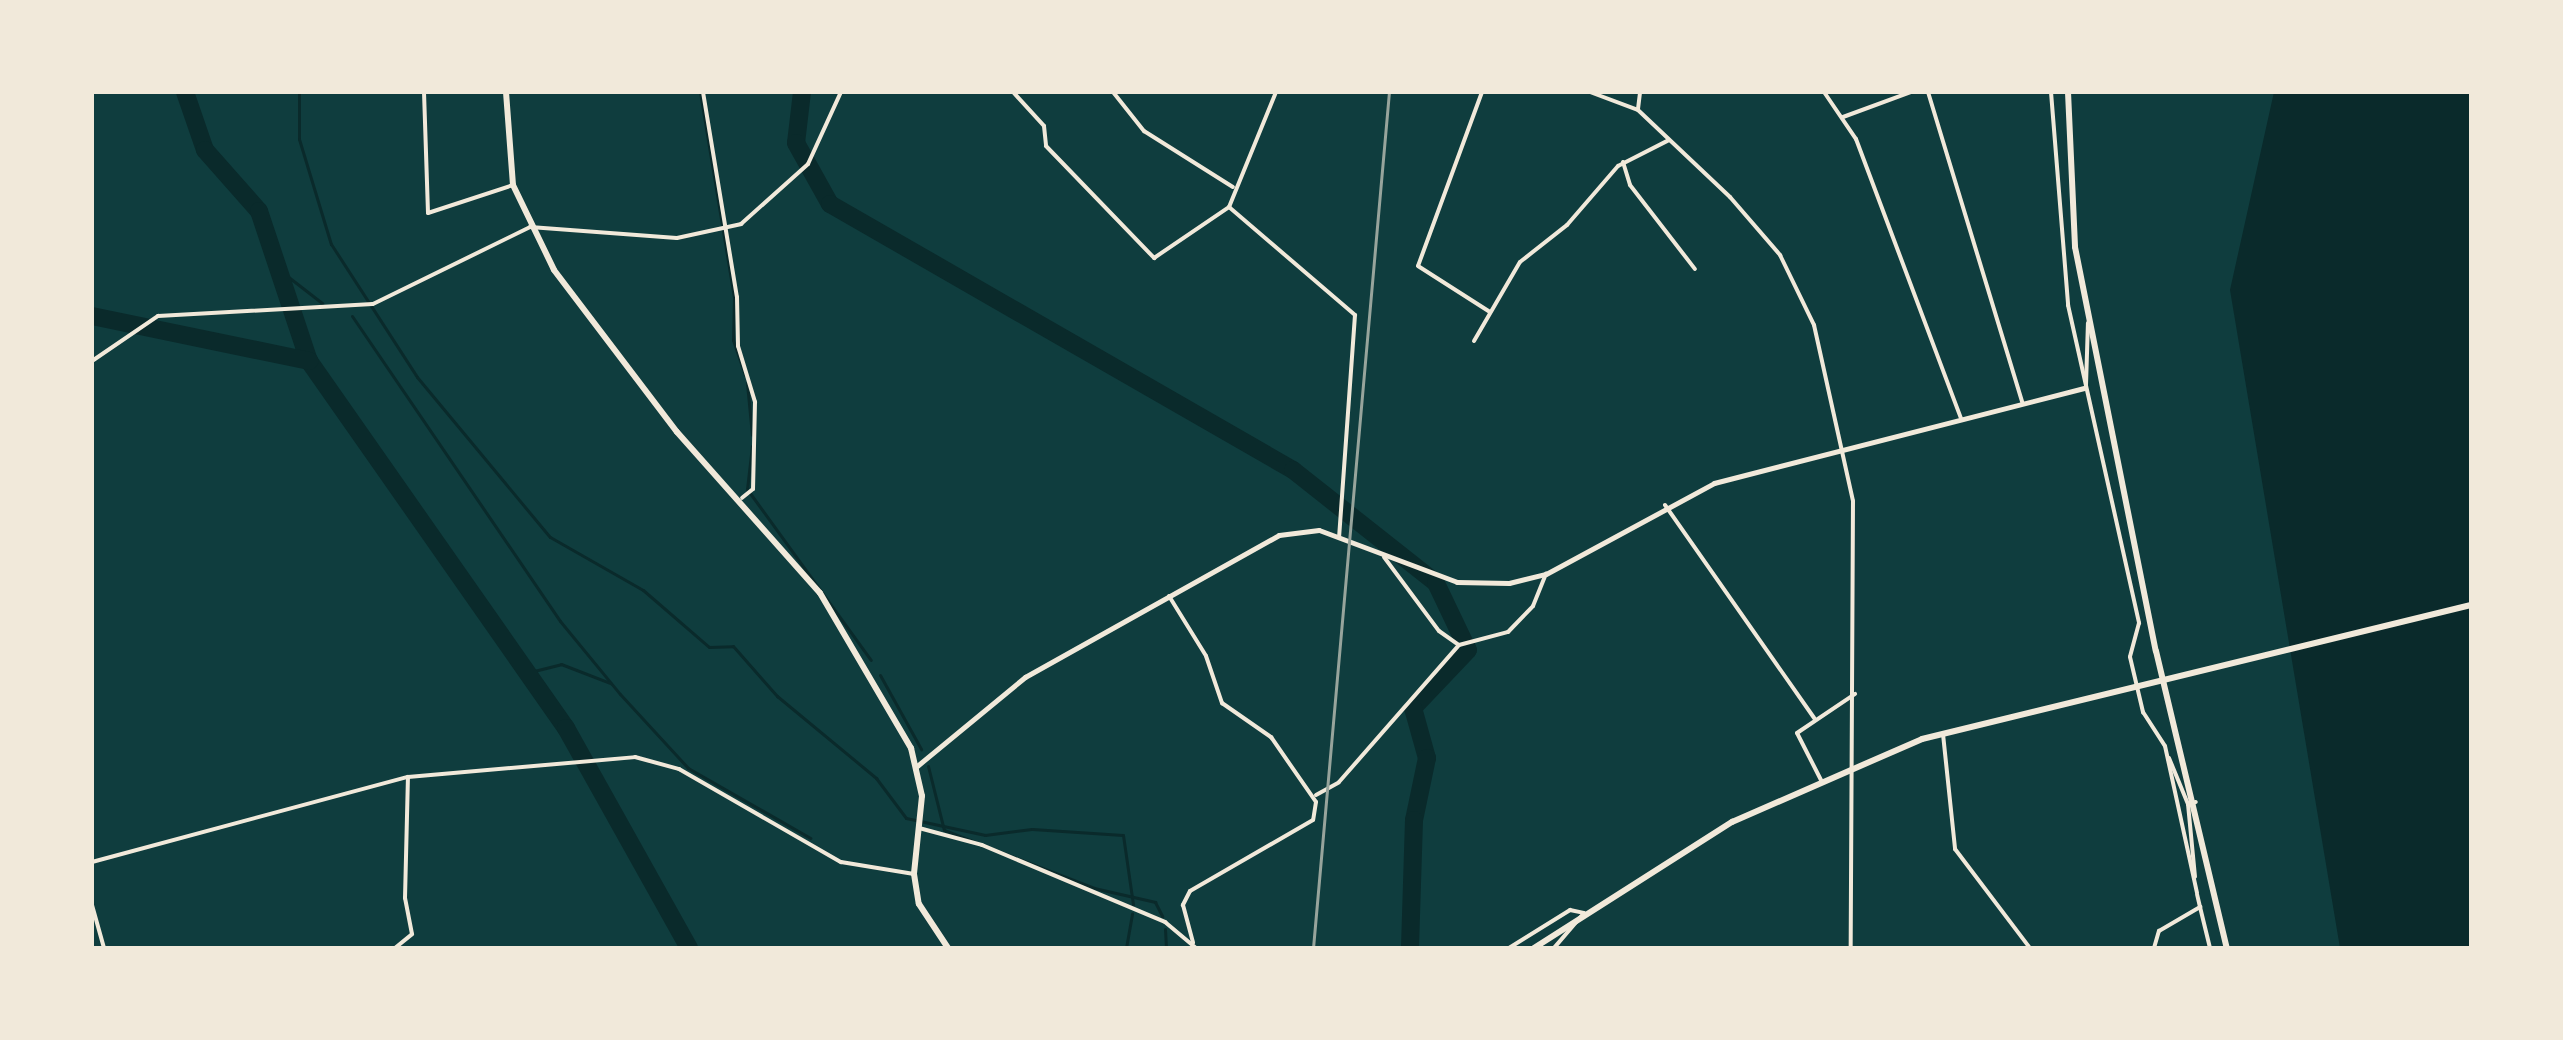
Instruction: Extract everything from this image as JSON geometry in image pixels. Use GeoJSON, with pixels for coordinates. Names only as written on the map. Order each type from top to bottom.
{"type":"FeatureCollection","features":[{"type":"Feature","properties":{"kind":"main road"},"geometry":{"type":"LineString","coordinates":[[506,92],[513,185],[530,227],[677,432],[746,495],[850,636],[917,766],[919,828],[914,874],[919,904],[948,948]]}},
{"type":"Feature","properties":{"kind":"main road"},"geometry":{"type":"LineString","coordinates":[[2068,92],[2074,234],[2089,320],[2163,679],[2227,948]]}},
{"type":"Feature","properties":{"kind":"main road"},"geometry":{"type":"LineString","coordinates":[[1534,948],[1688,846],[1822,782],[1943,732],[2471,605]]}},
{"type":"Feature","properties":{"kind":"street"},"geometry":{"type":"LineString","coordinates":[[424,92],[428,213],[513,185]]}},
{"type":"Feature","properties":{"kind":"street"},"geometry":{"type":"LineString","coordinates":[[703,92],[718,230],[737,297],[738,346],[755,402],[746,495]]}},
{"type":"Feature","properties":{"kind":"street"},"geometry":{"type":"LineString","coordinates":[[92,361],[158,316],[373,304],[530,227],[677,238],[718,230],[759,213],[808,164],[841,92]]}},
{"type":"Feature","properties":{"kind":"street"},"geometry":{"type":"LineString","coordinates":[[1013,92],[1044,126],[1046,146],[1154,258],[1229,207],[1233,187],[1251,162],[1276,92]]}},
{"type":"Feature","properties":{"kind":"street"},"geometry":{"type":"LineString","coordinates":[[1113,92],[1144,131],[1233,187]]}},
{"type":"Feature","properties":{"kind":"street"},"geometry":{"type":"LineString","coordinates":[[1482,92],[1418,266],[1490,312]]}},
{"type":"Feature","properties":{"kind":"street"},"geometry":{"type":"LineString","coordinates":[[1590,92],[1638,110],[1780,255],[1814,325],[1853,501],[1855,694],[1851,948]]}},
{"type":"Feature","properties":{"kind":"street"},"geometry":{"type":"LineString","coordinates":[[1638,110],[1640,92]]}},
{"type":"Feature","properties":{"kind":"street"},"geometry":{"type":"LineString","coordinates":[[1824,92],[1843,117],[1961,419]]}},
{"type":"Feature","properties":{"kind":"street"},"geometry":{"type":"LineString","coordinates":[[1843,117],[1911,92]]}},
{"type":"Feature","properties":{"kind":"street"},"geometry":{"type":"LineString","coordinates":[[1928,92],[2023,404]]}},
{"type":"Feature","properties":{"kind":"street"},"geometry":{"type":"LineString","coordinates":[[2051,92],[2062,263],[2085,388],[2139,623],[2130,657],[2143,712],[2192,803],[2197,893]]}},
{"type":"Feature","properties":{"kind":"street"},"geometry":{"type":"LineString","coordinates":[[1474,341],[1520,262],[1567,225],[1623,162],[1669,140]]}},
{"type":"Feature","properties":{"kind":"street"},"geometry":{"type":"LineString","coordinates":[[1623,162],[1630,185],[1695,269]]}},
{"type":"Feature","properties":{"kind":"street"},"geometry":{"type":"LineString","coordinates":[[1229,207],[1355,315],[1339,537]]}},
{"type":"Feature","properties":{"kind":"street"},"geometry":{"type":"LineString","coordinates":[[2085,388],[2089,320]]}},
{"type":"Feature","properties":{"kind":"street"},"geometry":{"type":"LineString","coordinates":[[917,766],[1016,682],[1279,535],[1304,529],[1339,537],[1384,557],[1487,586],[1546,574],[1665,505],[1714,483],[2085,388]]}},
{"type":"Feature","properties":{"kind":"street"},"geometry":{"type":"LineString","coordinates":[[1665,505],[1814,718]]}},
{"type":"Feature","properties":{"kind":"street"},"geometry":{"type":"LineString","coordinates":[[1384,557],[1439,631],[1459,645]]}},
{"type":"Feature","properties":{"kind":"street"},"geometry":{"type":"LineString","coordinates":[[1315,795],[1339,782],[1459,645],[1508,632],[1533,606],[1546,574]]}},
{"type":"Feature","properties":{"kind":"street"},"geometry":{"type":"LineString","coordinates":[[1169,596],[1206,656],[1222,703],[1271,737],[1315,795],[1313,820],[1190,891],[1183,905],[1194,946]]}},
{"type":"Feature","properties":{"kind":"street"},"geometry":{"type":"LineString","coordinates":[[1822,782],[1797,733],[1814,718],[1855,694]]}},
{"type":"Feature","properties":{"kind":"street"},"geometry":{"type":"LineString","coordinates":[[1943,732],[1955,849],[2030,948]]}},
{"type":"Feature","properties":{"kind":"street"},"geometry":{"type":"LineString","coordinates":[[2166,755],[2210,948]]}},
{"type":"Feature","properties":{"kind":"street"},"geometry":{"type":"LineString","coordinates":[[92,862],[408,777],[513,763],[652,760],[841,862],[914,874]]}},
{"type":"Feature","properties":{"kind":"street"},"geometry":{"type":"LineString","coordinates":[[395,948],[412,934],[405,898],[408,777]]}},
{"type":"Feature","properties":{"kind":"street"},"geometry":{"type":"LineString","coordinates":[[919,828],[982,845],[1165,922],[1194,946]]}},
{"type":"Feature","properties":{"kind":"street"},"geometry":{"type":"LineString","coordinates":[[92,905],[104,948]]}},
{"type":"Feature","properties":{"kind":"street"},"geometry":{"type":"LineString","coordinates":[[2154,948],[2159,931],[2200,907]]}},
{"type":"Feature","properties":{"kind":"street"},"geometry":{"type":"LineString","coordinates":[[1509,948],[1570,910],[1584,913],[1554,948]]}},
{"type":"Feature","properties":{"kind":"water"},"geometry":{"type":"Polygon","coordinates":[[[2274,92],[2471,92],[2471,948],[2340,948],[2230,290],[2274,92]]]}},
{"type":"Feature","properties":{"kind":"waterway"},"geometry":{"type":"LineString","coordinates":[[185,92],[205,150],[259,211],[309,361],[566,728],[689,948]]}},
{"type":"Feature","properties":{"kind":"waterway"},"geometry":{"type":"LineString","coordinates":[[299,92],[299,139],[331,244],[417,377],[550,537],[643,590],[709,647],[733,646],[777,696],[876,778],[906,818],[985,835],[1032,829],[1123,835],[1133,904]]}},
{"type":"Feature","properties":{"kind":"waterway"},"geometry":{"type":"LineString","coordinates":[[700,92],[734,297],[733,340],[745,375]]}},
{"type":"Feature","properties":{"kind":"waterway"},"geometry":{"type":"LineString","coordinates":[[802,92],[796,143],[830,204],[1293,470],[1436,583],[1468,650],[1413,708],[1427,758],[1414,820],[1410,948]]}},
{"type":"Feature","properties":{"kind":"waterway"},"geometry":{"type":"LineString","coordinates":[[282,272],[322,303]]}},
{"type":"Feature","properties":{"kind":"waterway"},"geometry":{"type":"LineString","coordinates":[[92,316],[309,361]]}},
{"type":"Feature","properties":{"kind":"waterway"},"geometry":{"type":"LineString","coordinates":[[352,316],[560,621],[620,694],[688,768],[810,838]]}},
{"type":"Feature","properties":{"kind":"waterway"},"geometry":{"type":"LineString","coordinates":[[747,383],[752,435]]}},
{"type":"Feature","properties":{"kind":"waterway"},"geometry":{"type":"LineString","coordinates":[[752,446],[747,489],[871,660]]}},
{"type":"Feature","properties":{"kind":"waterway"},"geometry":{"type":"LineString","coordinates":[[526,673],[561,664],[610,683]]}},
{"type":"Feature","properties":{"kind":"waterway"},"geometry":{"type":"LineString","coordinates":[[880,675],[921,749]]}},
{"type":"Feature","properties":{"kind":"waterway"},"geometry":{"type":"LineString","coordinates":[[928,766],[944,830],[1094,888],[1155,902],[1162,916]]}},
{"type":"Feature","properties":{"kind":"waterway"},"geometry":{"type":"LineString","coordinates":[[1126,948],[1132,914]]}},
{"type":"Feature","properties":{"kind":"waterway"},"geometry":{"type":"LineString","coordinates":[[1165,929],[1166,948]]}},
{"type":"Feature","properties":{"kind":"railway"},"geometry":{"type":"LineString","coordinates":[[1313,948],[1389,92]]}}]}
